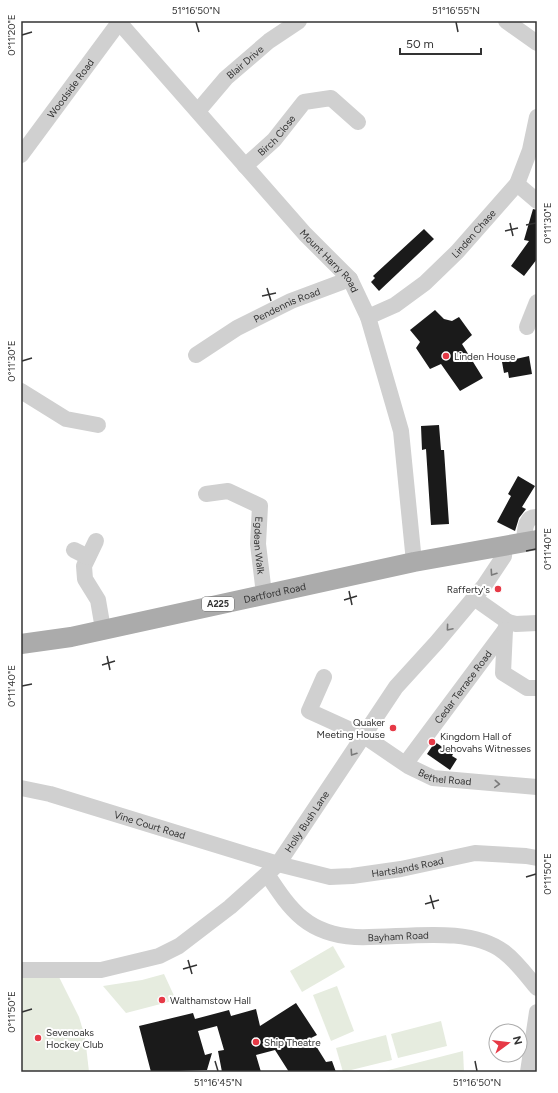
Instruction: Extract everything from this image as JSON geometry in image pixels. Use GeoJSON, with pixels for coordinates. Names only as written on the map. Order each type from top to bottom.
{"type":"FeatureCollection","features":[{"type":"Feature","properties":{"kind":"main road","name":"Dartford Road"},"geometry":{"type":"LineString","coordinates":[[21,644],[71,637],[414,562],[522,542]]}},
{"type":"Feature","properties":{"kind":"street","name":"Mount Harry Road"},"geometry":{"type":"LineString","coordinates":[[119,21],[305,234],[350,279],[368,317],[401,431],[414,562]]}},
{"type":"Feature","properties":{"kind":"street","name":"Woodside Road"},"geometry":{"type":"LineString","coordinates":[[21,155],[119,21]]}},
{"type":"Feature","properties":{"kind":"street","name":"Blair Drive"},"geometry":{"type":"LineString","coordinates":[[198,111],[226,78],[269,41],[299,21]]}},
{"type":"Feature","properties":{"kind":"street"},"geometry":{"type":"LineString","coordinates":[[506,21],[537,43]]}},
{"type":"Feature","properties":{"kind":"street","name":"Birch Close"},"geometry":{"type":"LineString","coordinates":[[245,166],[274,140],[300,97],[331,98],[358,122]]}},
{"type":"Feature","properties":{"kind":"street","name":"Linden Chase"},"geometry":{"type":"LineString","coordinates":[[368,317],[395,305],[425,283],[457,252],[517,184],[530,150],[537,117]]}},
{"type":"Feature","properties":{"kind":"street"},"geometry":{"type":"LineString","coordinates":[[517,184],[537,201]]}},
{"type":"Feature","properties":{"kind":"street","name":"Pendennis Road"},"geometry":{"type":"LineString","coordinates":[[196,355],[221,331],[237,328],[291,301],[350,279]]}},
{"type":"Feature","properties":{"kind":"street"},"geometry":{"type":"LineString","coordinates":[[527,327],[537,302]]}},
{"type":"Feature","properties":{"kind":"street"},"geometry":{"type":"LineString","coordinates":[[21,391],[66,419],[98,425]]}},
{"type":"Feature","properties":{"kind":"street","name":"Egdean Walk"},"geometry":{"type":"LineString","coordinates":[[206,494],[228,491],[260,506],[258,544],[264,594]]}},
{"type":"Feature","properties":{"kind":"street","name":"Holly Bush Lane"},"geometry":{"type":"LineString","coordinates":[[21,970],[101,970],[159,956],[185,942],[230,907],[273,869],[396,687],[474,598],[504,556],[522,542],[526,522],[536,514]]}},
{"type":"Feature","properties":{"kind":"street"},"geometry":{"type":"LineString","coordinates":[[96,541],[81,554],[85,579],[98,600],[103,630]]}},
{"type":"Feature","properties":{"kind":"street"},"geometry":{"type":"LineString","coordinates":[[474,598],[507,626]]}},
{"type":"Feature","properties":{"kind":"street"},"geometry":{"type":"LineString","coordinates":[[507,626],[537,622]]}},
{"type":"Feature","properties":{"kind":"street"},"geometry":{"type":"LineString","coordinates":[[507,626],[503,673],[527,688],[537,688]]}},
{"type":"Feature","properties":{"kind":"street","name":"Cedar Terrace Road"},"geometry":{"type":"LineString","coordinates":[[406,763],[507,626]]}},
{"type":"Feature","properties":{"kind":"street","name":"Bethel Road"},"geometry":{"type":"LineString","coordinates":[[324,678],[309,711],[364,736],[406,763],[408,766],[433,778],[537,787]]}},
{"type":"Feature","properties":{"kind":"street","name":"Vine Court Road"},"geometry":{"type":"LineString","coordinates":[[21,788],[50,794],[131,817],[273,869]]}},
{"type":"Feature","properties":{"kind":"street","name":"Hartslands Road"},"geometry":{"type":"LineString","coordinates":[[273,869],[330,877],[352,876],[401,869],[475,853],[537,858]]}},
{"type":"Feature","properties":{"kind":"street","name":"Bayham Road"},"geometry":{"type":"LineString","coordinates":[[273,869],[291,909],[320,930],[342,936],[355,937],[449,935],[476,939],[497,947],[506,953],[537,988]]}},
{"type":"Feature","properties":{"kind":"street"},"geometry":{"type":"LineString","coordinates":[[528,1072],[537,1012]]}},
{"type":"Feature","properties":{"kind":"shaded area"},"geometry":{"type":"Polygon","coordinates":[[[333,946],[345,967],[302,992],[290,971],[333,946]]]}},
{"type":"Feature","properties":{"kind":"shaded area"},"geometry":{"type":"Polygon","coordinates":[[[164,974],[176,1000],[126,1013],[103,986],[142,980],[164,974]]]}},
{"type":"Feature","properties":{"kind":"shaded area"},"geometry":{"type":"Polygon","coordinates":[[[59,977],[79,1017],[85,1037],[89,1072],[21,1072],[21,978],[59,977]]]}},
{"type":"Feature","properties":{"kind":"shaded area"},"geometry":{"type":"Polygon","coordinates":[[[337,986],[354,1031],[331,1041],[313,995],[337,986]]]}},
{"type":"Feature","properties":{"kind":"shaded area"},"geometry":{"type":"Polygon","coordinates":[[[441,1021],[447,1046],[398,1058],[391,1034],[441,1021]]]}},
{"type":"Feature","properties":{"kind":"shaded area"},"geometry":{"type":"Polygon","coordinates":[[[386,1035],[392,1060],[343,1072],[336,1048],[386,1035]]]}},
{"type":"Feature","properties":{"kind":"shaded area"},"geometry":{"type":"Polygon","coordinates":[[[463,1051],[464,1072],[381,1072],[463,1051]]]}},
{"type":"Feature","properties":{"kind":"building"},"geometry":{"type":"Polygon","coordinates":[[[533,209],[537,210],[537,259],[524,276],[511,266],[529,241],[524,240],[533,209]]]}},
{"type":"Feature","properties":{"kind":"building"},"geometry":{"type":"Polygon","coordinates":[[[424,229],[434,239],[379,291],[371,282],[375,278],[373,276],[424,229]]]}},
{"type":"Feature","properties":{"kind":"building","name":"Linden House"},"geometry":{"type":"Polygon","coordinates":[[[435,310],[444,319],[452,321],[459,317],[472,335],[462,344],[483,378],[460,391],[441,364],[430,369],[416,348],[420,342],[410,330],[435,310]]]}},
{"type":"Feature","properties":{"kind":"building"},"geometry":{"type":"Polygon","coordinates":[[[529,356],[532,374],[509,378],[508,372],[504,373],[502,362],[529,356]]]}},
{"type":"Feature","properties":{"kind":"building"},"geometry":{"type":"Polygon","coordinates":[[[439,425],[441,450],[444,450],[449,524],[431,525],[426,449],[422,450],[421,426],[439,425]]]}},
{"type":"Feature","properties":{"kind":"building"},"geometry":{"type":"Polygon","coordinates":[[[518,476],[535,486],[522,507],[526,509],[519,518],[515,531],[497,522],[511,496],[508,494],[518,476]]]}},
{"type":"Feature","properties":{"kind":"building"},"geometry":{"type":"Polygon","coordinates":[[[435,742],[453,754],[452,756],[457,759],[450,770],[427,754],[435,742]]]}},
{"type":"Feature","properties":{"kind":"building"},"geometry":{"type":"Polygon","coordinates":[[[296,1003],[317,1035],[311,1038],[326,1062],[332,1061],[336,1072],[289,1072],[275,1050],[256,1055],[261,1072],[222,1072],[218,1051],[224,1050],[217,1026],[198,1031],[205,1055],[212,1053],[207,1070],[151,1072],[139,1026],[193,1013],[195,1019],[229,1010],[231,1016],[256,1009],[260,1026],[296,1003]]]}},
{"type":"Feature","properties":{"kind":"place","name":"Linden House"},"geometry":{"type":"Point","coordinates":[446,356]}},
{"type":"Feature","properties":{"kind":"place","name":"Rafferty's"},"geometry":{"type":"Point","coordinates":[498,589]}},
{"type":"Feature","properties":{"kind":"place","name":"Quaker Meeting House"},"geometry":{"type":"Point","coordinates":[393,728]}},
{"type":"Feature","properties":{"kind":"place","name":"Kingdom Hall of Jehovahs Witnesses"},"geometry":{"type":"Point","coordinates":[432,742]}},
{"type":"Feature","properties":{"kind":"place","name":"Walthamstow Hall"},"geometry":{"type":"Point","coordinates":[162,1000]}},
{"type":"Feature","properties":{"kind":"place","name":"Sevenoaks Hockey Club"},"geometry":{"type":"Point","coordinates":[38,1038]}},
{"type":"Feature","properties":{"kind":"place","name":"Ship Theatre"},"geometry":{"type":"Point","coordinates":[256,1042]}}]}
